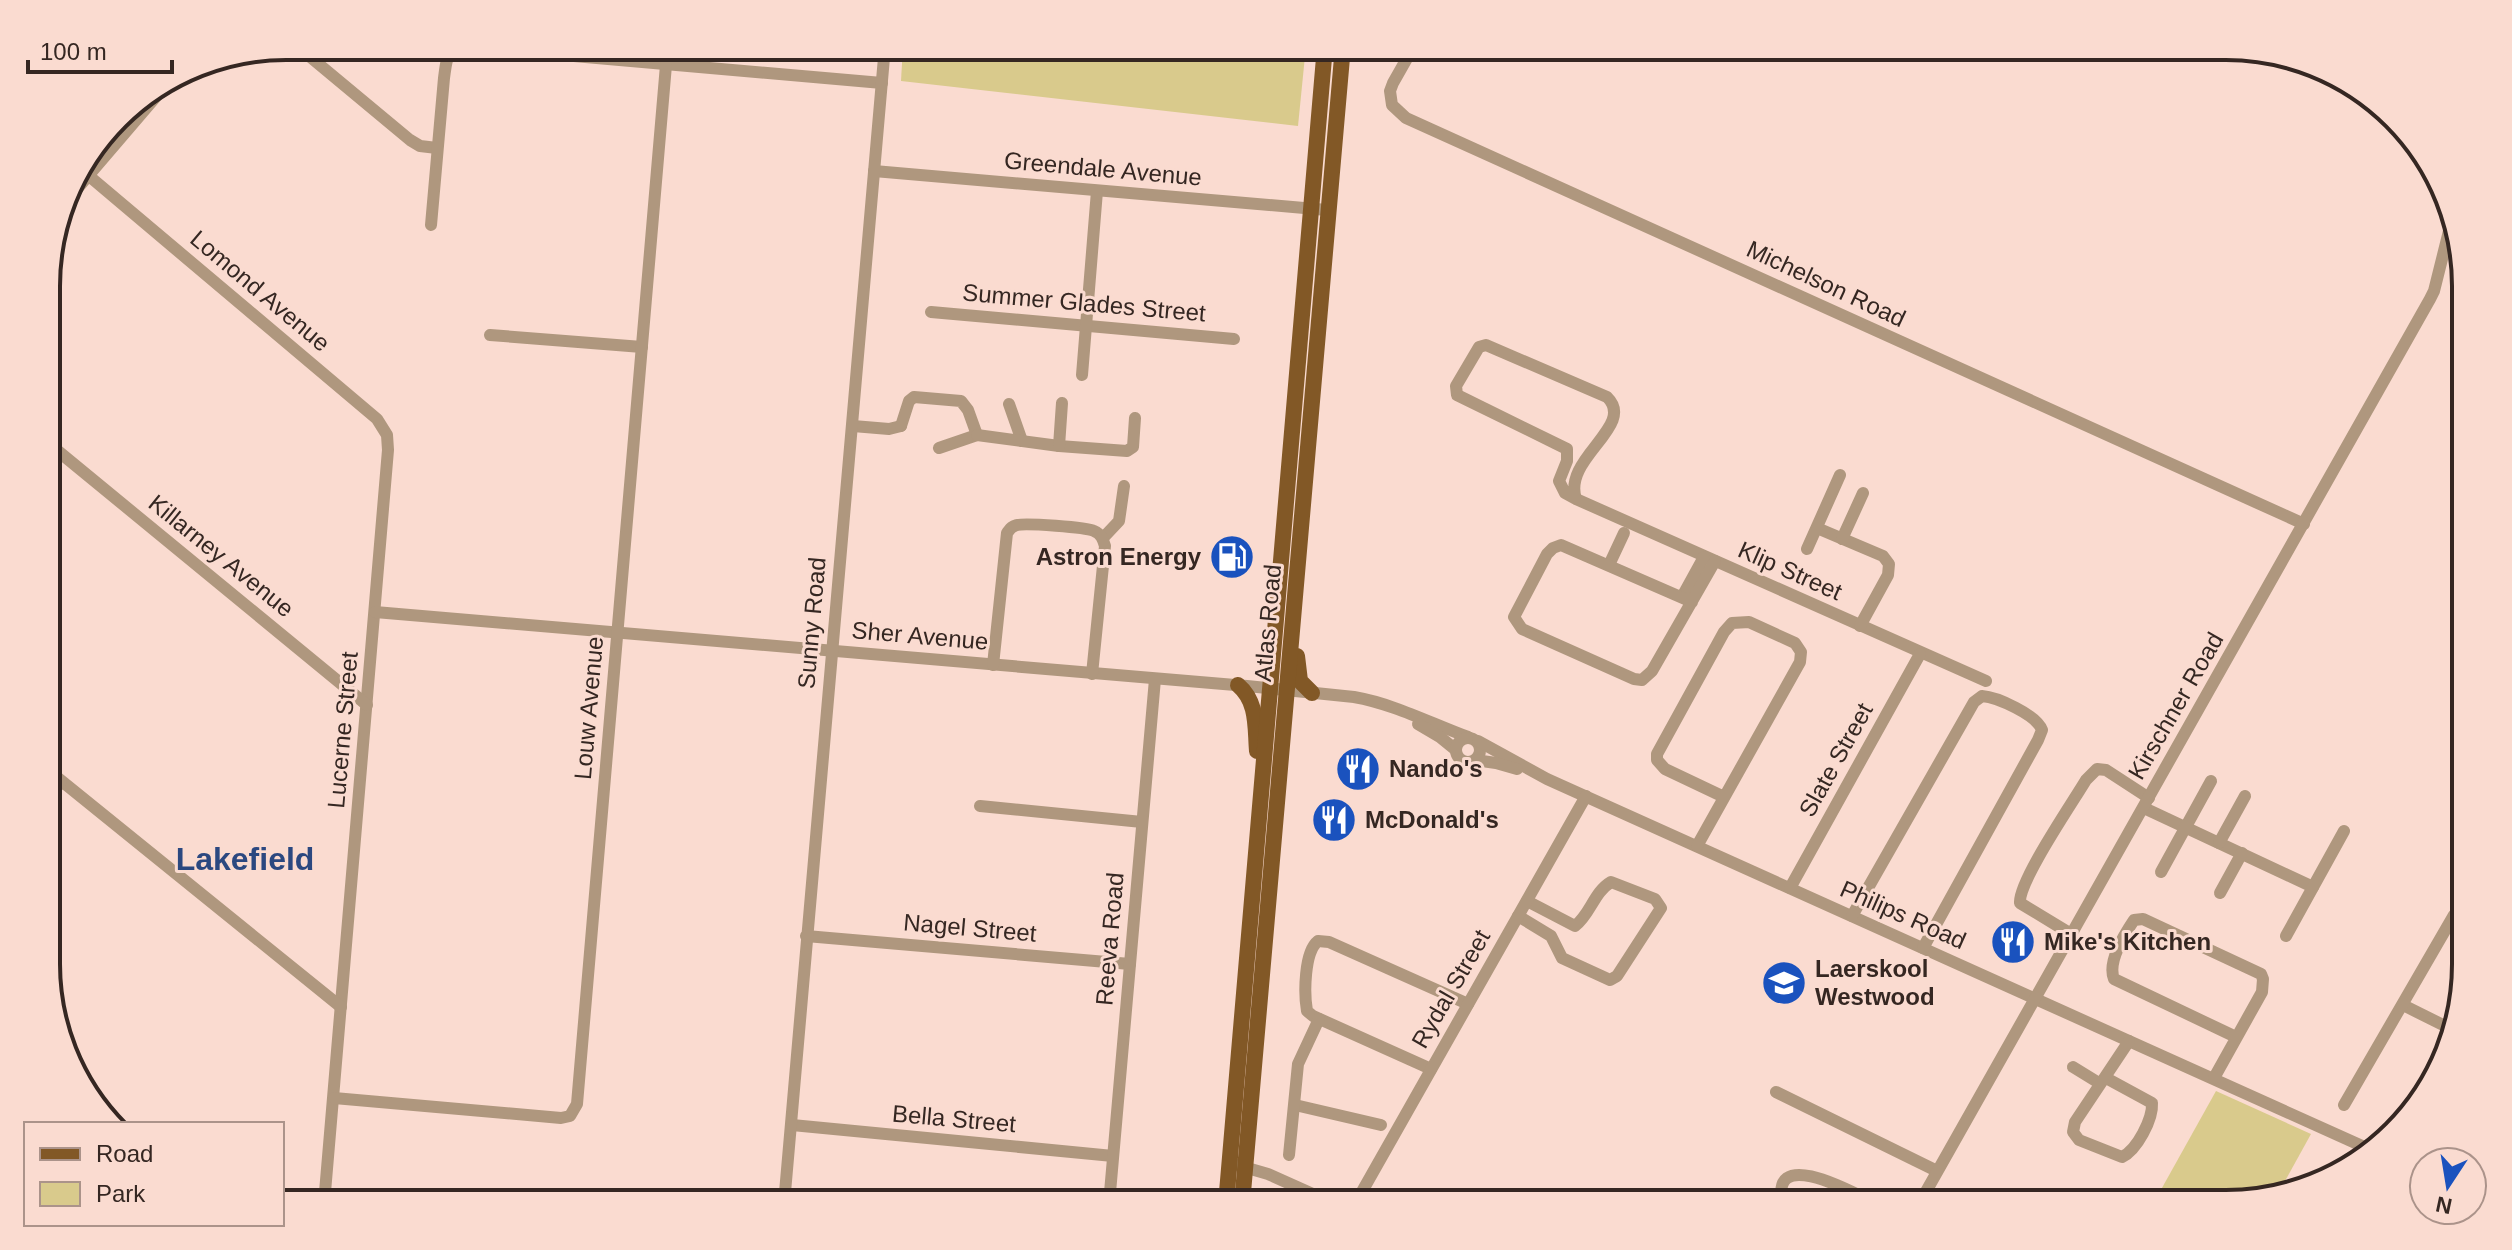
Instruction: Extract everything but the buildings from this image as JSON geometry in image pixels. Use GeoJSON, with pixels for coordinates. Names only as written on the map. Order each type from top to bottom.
{"type":"FeatureCollection","features":[{"type":"Feature","properties":{"kind":"main road","name":"Atlas Road"},"geometry":{"type":"LineString","coordinates":[[1241,1190],[1238,1165],[1262,801],[1293,611],[1319,210],[1324,60]]}},
{"type":"Feature","properties":{"kind":"main road","name":"Atlas Road"},"geometry":{"type":"LineString","coordinates":[[1230,1190],[1238,1165],[1319,210],[1341,60]]}},
{"type":"Feature","properties":{"kind":"main road"},"geometry":{"type":"LineString","coordinates":[[1293,611],[1297,625],[1298,675],[1312,693]]}},
{"type":"Feature","properties":{"kind":"main road"},"geometry":{"type":"LineString","coordinates":[[1238,685],[1252,703],[1262,801]]}},
{"type":"Feature","properties":{"kind":"street"},"geometry":{"type":"LineString","coordinates":[[314,60],[415,144],[437,148]]}},
{"type":"Feature","properties":{"kind":"street"},"geometry":{"type":"LineString","coordinates":[[431,225],[447,60]]}},
{"type":"Feature","properties":{"kind":"street"},"geometry":{"type":"LineString","coordinates":[[626,60],[882,83]]}},
{"type":"Feature","properties":{"kind":"street","name":"Sunny Road"},"geometry":{"type":"LineString","coordinates":[[785,1190],[884,60]]}},
{"type":"Feature","properties":{"kind":"street","name":"Michelson Road"},"geometry":{"type":"LineString","coordinates":[[1407,60],[1390,91],[1392,105],[1406,118],[2304,524]]}},
{"type":"Feature","properties":{"kind":"street","name":"Louw Avenue"},"geometry":{"type":"LineString","coordinates":[[334,1098],[561,1118],[570,1116],[577,1104],[666,65]]}},
{"type":"Feature","properties":{"kind":"street"},"geometry":{"type":"LineString","coordinates":[[89,176],[91,171]]}},
{"type":"Feature","properties":{"kind":"street","name":"Greendale Avenue"},"geometry":{"type":"LineString","coordinates":[[874,171],[1319,210]]}},
{"type":"Feature","properties":{"kind":"street","name":"Lomond Avenue"},"geometry":{"type":"LineString","coordinates":[[89,176],[377,419],[387,435],[388,450]]}},
{"type":"Feature","properties":{"kind":"street"},"geometry":{"type":"LineString","coordinates":[[1082,375],[1097,191]]}},
{"type":"Feature","properties":{"kind":"street"},"geometry":{"type":"LineString","coordinates":[[433,202],[449,204]]}},
{"type":"Feature","properties":{"kind":"street","name":"Kirschner Road"},"geometry":{"type":"LineString","coordinates":[[1927,1190],[2434,291],[2447,241]]}},
{"type":"Feature","properties":{"kind":"street","name":"Summer Glades Street"},"geometry":{"type":"LineString","coordinates":[[931,312],[1234,339]]}},
{"type":"Feature","properties":{"kind":"street"},"geometry":{"type":"LineString","coordinates":[[490,335],[642,347]]}},
{"type":"Feature","properties":{"kind":"street"},"geometry":{"type":"LineString","coordinates":[[1486,345],[1594,392],[1612,402],[1616,408],[1615,417],[1602,439],[1582,460],[1573,491],[1576,499],[1565,493],[1560,485],[1568,455],[1564,446],[1457,395],[1456,386],[1479,347],[1486,345]]}},
{"type":"Feature","properties":{"kind":"street"},"geometry":{"type":"LineString","coordinates":[[853,422],[901,426],[909,401],[914,397],[958,399],[968,410],[977,435]]}},
{"type":"Feature","properties":{"kind":"street"},"geometry":{"type":"LineString","coordinates":[[1059,446],[1062,403]]}},
{"type":"Feature","properties":{"kind":"street"},"geometry":{"type":"LineString","coordinates":[[1009,404],[1022,441]]}},
{"type":"Feature","properties":{"kind":"street"},"geometry":{"type":"LineString","coordinates":[[939,448],[977,435],[1129,451],[1133,447],[1135,418]]}},
{"type":"Feature","properties":{"kind":"street","name":"Lucerne Street"},"geometry":{"type":"LineString","coordinates":[[325,1190],[388,450]]}},
{"type":"Feature","properties":{"kind":"street","name":"Killarney Avenue"},"geometry":{"type":"LineString","coordinates":[[60,453],[367,705]]}},
{"type":"Feature","properties":{"kind":"street"},"geometry":{"type":"LineString","coordinates":[[1807,549],[1840,475]]}},
{"type":"Feature","properties":{"kind":"street"},"geometry":{"type":"LineString","coordinates":[[1103,538],[1119,521],[1124,486]]}},
{"type":"Feature","properties":{"kind":"street"},"geometry":{"type":"LineString","coordinates":[[1842,539],[1863,493]]}},
{"type":"Feature","properties":{"kind":"street","name":"Klip Street"},"geometry":{"type":"LineString","coordinates":[[1576,499],[1986,681]]}},
{"type":"Feature","properties":{"kind":"street"},"geometry":{"type":"LineString","coordinates":[[993,665],[1004,548],[1009,530],[1021,524],[1084,528],[1097,532],[1105,546],[1092,674]]}},
{"type":"Feature","properties":{"kind":"street"},"geometry":{"type":"LineString","coordinates":[[1817,528],[1883,556],[1889,564],[1888,575],[1860,626]]}},
{"type":"Feature","properties":{"kind":"street"},"geometry":{"type":"LineString","coordinates":[[1609,565],[1624,533]]}},
{"type":"Feature","properties":{"kind":"street"},"geometry":{"type":"LineString","coordinates":[[1687,600],[1565,546],[1553,548],[1547,554],[1514,617],[1522,629],[1638,680],[1649,675],[1710,559]]}},
{"type":"Feature","properties":{"kind":"street","name":"Sher Avenue"},"geometry":{"type":"LineString","coordinates":[[375,612],[1278,689]]}},
{"type":"Feature","properties":{"kind":"street"},"geometry":{"type":"LineString","coordinates":[[1697,846],[1724,797],[1801,657],[1795,643],[1743,621],[1732,623],[1724,632],[1657,754],[1657,760],[1665,769],[1724,797]]}},
{"type":"Feature","properties":{"kind":"street","name":"Slate Street"},"geometry":{"type":"LineString","coordinates":[[1790,888],[1920,654]]}},
{"type":"Feature","properties":{"kind":"street","name":"Reeva Road"},"geometry":{"type":"LineString","coordinates":[[1110,1190],[1155,679]]}},
{"type":"Feature","properties":{"kind":"street","name":"Philips Road"},"geometry":{"type":"LineString","coordinates":[[1278,689],[1370,700],[1473,739],[1547,779],[2361,1145]]}},
{"type":"Feature","properties":{"kind":"street"},"geometry":{"type":"LineString","coordinates":[[1852,916],[1974,702],[1982,696],[1991,697],[2029,715],[2042,730],[1923,948]]}},
{"type":"Feature","properties":{"kind":"street","name":"Philips Road"},"geometry":{"type":"LineString","coordinates":[[1399,711],[1456,750]]}},
{"type":"Feature","properties":{"kind":"street"},"geometry":{"type":"LineString","coordinates":[[1473,739],[1480,752],[1475,760],[1464,761],[1456,750],[1460,740],[1473,739]]}},
{"type":"Feature","properties":{"kind":"street","name":"Philips Road"},"geometry":{"type":"LineString","coordinates":[[1475,760],[1496,763],[1547,779]]}},
{"type":"Feature","properties":{"kind":"street"},"geometry":{"type":"LineString","coordinates":[[2071,934],[2020,903],[2020,894],[2086,780],[2097,769],[2106,770],[2146,803],[2185,827],[2313,887]]}},
{"type":"Feature","properties":{"kind":"street"},"geometry":{"type":"LineString","coordinates":[[2161,872],[2211,781]]}},
{"type":"Feature","properties":{"kind":"street"},"geometry":{"type":"LineString","coordinates":[[61,782],[341,1007]]}},
{"type":"Feature","properties":{"kind":"street","name":"Rydal Street"},"geometry":{"type":"LineString","coordinates":[[1363,1190],[1586,796]]}},
{"type":"Feature","properties":{"kind":"street"},"geometry":{"type":"LineString","coordinates":[[2219,843],[2245,796]]}},
{"type":"Feature","properties":{"kind":"street"},"geometry":{"type":"LineString","coordinates":[[980,806],[1142,822]]}},
{"type":"Feature","properties":{"kind":"street"},"geometry":{"type":"LineString","coordinates":[[2286,936],[2344,831]]}},
{"type":"Feature","properties":{"kind":"street"},"geometry":{"type":"LineString","coordinates":[[2220,893],[2242,853]]}},
{"type":"Feature","properties":{"kind":"street"},"geometry":{"type":"LineString","coordinates":[[1518,916],[1551,936],[1562,958],[1610,980],[1617,976],[1661,908],[1655,899],[1611,882],[1575,926],[1527,901]]}},
{"type":"Feature","properties":{"kind":"street"},"geometry":{"type":"LineString","coordinates":[[2214,1078],[2262,992],[2261,974],[2143,919],[2134,920],[2114,959],[2111,969],[2114,979],[2236,1037]]}},
{"type":"Feature","properties":{"kind":"street"},"geometry":{"type":"LineString","coordinates":[[2344,1105],[2452,919]]}},
{"type":"Feature","properties":{"kind":"street","name":"Nagel Street"},"geometry":{"type":"LineString","coordinates":[[806,936],[1130,964]]}},
{"type":"Feature","properties":{"kind":"street"},"geometry":{"type":"LineString","coordinates":[[1431,1069],[1310,1014],[1306,1007],[1308,956],[1312,946],[1323,940],[1468,1004]]}},
{"type":"Feature","properties":{"kind":"street"},"geometry":{"type":"LineString","coordinates":[[2403,1005],[2443,1025]]}},
{"type":"Feature","properties":{"kind":"street"},"geometry":{"type":"LineString","coordinates":[[1289,1155],[1298,1064],[1319,1019]]}},
{"type":"Feature","properties":{"kind":"street"},"geometry":{"type":"LineString","coordinates":[[2073,1067],[2103,1081],[2152,1103],[2150,1119],[2126,1156],[2117,1156],[2079,1140],[2073,1132],[2075,1122],[2103,1081],[2129,1041]]}},
{"type":"Feature","properties":{"kind":"street"},"geometry":{"type":"LineString","coordinates":[[1776,1092],[1937,1171]]}},
{"type":"Feature","properties":{"kind":"street"},"geometry":{"type":"LineString","coordinates":[[1295,1105],[1381,1125]]}},
{"type":"Feature","properties":{"kind":"street","name":"Bella Street"},"geometry":{"type":"LineString","coordinates":[[792,1125],[1113,1156]]}},
{"type":"Feature","properties":{"kind":"street"},"geometry":{"type":"LineString","coordinates":[[1238,1165],[1300,1190]]}},
{"type":"Feature","properties":{"kind":"street"},"geometry":{"type":"LineString","coordinates":[[1783,1190],[1791,1175],[1808,1174],[1838,1190]]}},
{"type":"Feature","properties":{"kind":"green space"},"geometry":{"type":"Polygon","coordinates":[[[902,60],[1305,60],[1298,126],[901,81],[902,60]]]}},
{"type":"Feature","properties":{"kind":"green space"},"geometry":{"type":"Polygon","coordinates":[[[2216,1091],[2311,1134],[2284,1182],[2241,1190],[2161,1190],[2216,1091]]]}},
{"type":"Feature","properties":{"kind":"place","name":"Astron Energy"},"geometry":{"type":"Point","coordinates":[1232,557]}},
{"type":"Feature","properties":{"kind":"place","name":"Nando's"},"geometry":{"type":"Point","coordinates":[1358,769]}},
{"type":"Feature","properties":{"kind":"place","name":"McDonald's"},"geometry":{"type":"Point","coordinates":[1334,820]}},
{"type":"Feature","properties":{"kind":"place","name":"Mike's Kitchen"},"geometry":{"type":"Point","coordinates":[2013,942]}},
{"type":"Feature","properties":{"kind":"place","name":"Laerskool Westwood"},"geometry":{"type":"Point","coordinates":[1784,983]}},
{"type":"Feature","properties":{"kind":"district","name":"Lakefield"},"geometry":{"type":"Point","coordinates":[245,859]}}]}
